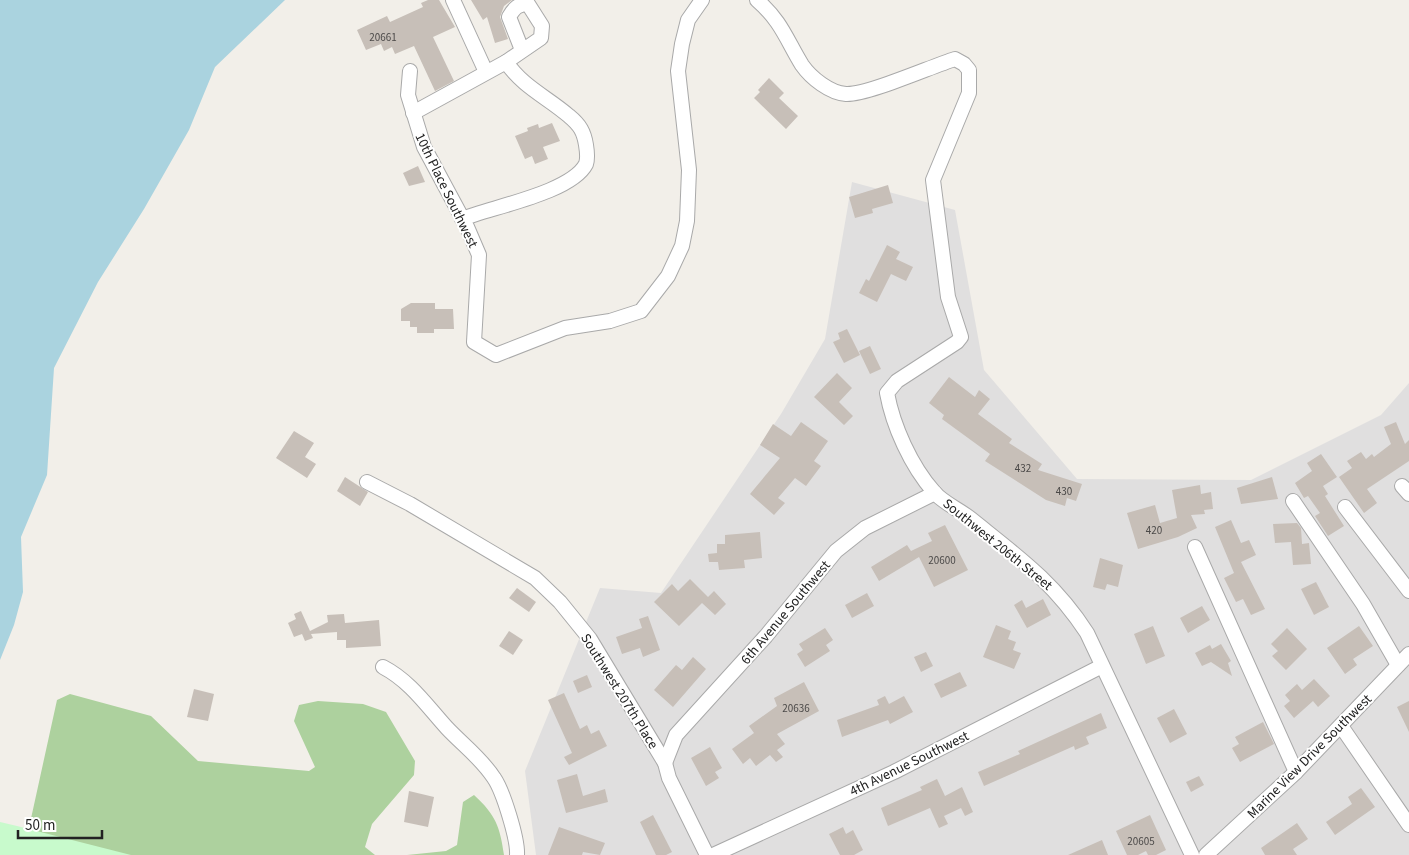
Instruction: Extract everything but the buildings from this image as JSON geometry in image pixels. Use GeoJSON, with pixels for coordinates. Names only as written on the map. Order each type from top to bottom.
{"type":"FeatureCollection","features":[{"type":"Feature","properties":{"kind":"street"},"geometry":{"type":"LineString","coordinates":[[453,0],[486,72]]}},
{"type":"Feature","properties":{"kind":"street","name":"10th Place Southwest"},"geometry":{"type":"LineString","coordinates":[[410,71],[408,95],[424,147],[478,255],[474,342],[496,355],[565,328],[610,321],[641,311],[668,276],[682,246],[687,221],[689,170],[678,71],[688,20],[702,0]]}},
{"type":"Feature","properties":{"kind":"street","name":"Southwest 206th Street"},"geometry":{"type":"LineString","coordinates":[[757,0],[784,29],[803,67],[818,82],[845,94],[862,92],[955,59],[964,64],[969,70],[969,93],[933,180],[948,297],[961,337],[958,342],[897,381],[887,393],[890,410],[921,476],[935,494],[966,515],[1046,580],[1069,605],[1087,633],[1192,855]]}},
{"type":"Feature","properties":{"kind":"street"},"geometry":{"type":"LineString","coordinates":[[413,113],[506,62],[522,50]]}},
{"type":"Feature","properties":{"kind":"street"},"geometry":{"type":"LineString","coordinates":[[462,220],[522,202],[570,180],[585,164],[588,154],[583,130],[569,116],[527,87],[506,62]]}},
{"type":"Feature","properties":{"kind":"street","name":"Southwest 207th Place"},"geometry":{"type":"LineString","coordinates":[[367,482],[410,504],[535,578],[560,602],[590,638],[665,763],[669,778],[707,855]]}},
{"type":"Feature","properties":{"kind":"street","name":"6th Avenue Southwest"},"geometry":{"type":"LineString","coordinates":[[665,763],[676,735],[766,636],[836,551],[865,528],[935,494]]}},
{"type":"Feature","properties":{"kind":"street"},"geometry":{"type":"LineString","coordinates":[[1293,501],[1363,604],[1398,665]]}},
{"type":"Feature","properties":{"kind":"street"},"geometry":{"type":"LineString","coordinates":[[1345,507],[1409,591]]}},
{"type":"Feature","properties":{"kind":"street"},"geometry":{"type":"LineString","coordinates":[[1194,547],[1296,772]]}},
{"type":"Feature","properties":{"kind":"street","name":"Marine View Drive Southwest"},"geometry":{"type":"LineString","coordinates":[[1206,855],[1296,772],[1409,654]]}},
{"type":"Feature","properties":{"kind":"street","name":"4th Avenue Southwest"},"geometry":{"type":"LineString","coordinates":[[713,855],[894,772],[1102,666]]}},
{"type":"Feature","properties":{"kind":"street"},"geometry":{"type":"LineString","coordinates":[[383,667],[398,675],[416,692],[448,729],[478,757],[496,779],[512,827],[517,855]]}},
{"type":"Feature","properties":{"kind":"street"},"geometry":{"type":"LineString","coordinates":[[1341,726],[1409,825]]}},
{"type":"Feature","properties":{"kind":"shaded area"},"geometry":{"type":"Polygon","coordinates":[[[852,182],[955,210],[984,370],[1077,479],[1251,480],[1381,415],[1409,383],[1409,855],[536,855],[525,771],[600,588],[661,593],[781,414],[825,339],[852,182]]]}},
{"type":"Feature","properties":{"kind":"green space"},"geometry":{"type":"Polygon","coordinates":[[[70,694],[151,716],[198,761],[309,771],[315,767],[294,721],[299,705],[318,701],[363,704],[386,712],[415,761],[414,775],[372,824],[365,847],[375,855],[23,855],[57,700],[70,694]]]}},
{"type":"Feature","properties":{"kind":"green space"},"geometry":{"type":"Polygon","coordinates":[[[474,795],[496,822],[504,855],[407,855],[446,851],[457,845],[463,802],[474,795]]]}},
{"type":"Feature","properties":{"kind":"green space"},"geometry":{"type":"Polygon","coordinates":[[[0,822],[17,826],[131,855],[0,855],[0,822]]]}},
{"type":"Feature","properties":{"kind":"water"},"geometry":{"type":"Polygon","coordinates":[[[0,0],[285,0],[215,67],[189,130],[144,209],[98,282],[54,368],[47,475],[21,537],[23,592],[14,625],[0,660],[0,0]]]}}]}
